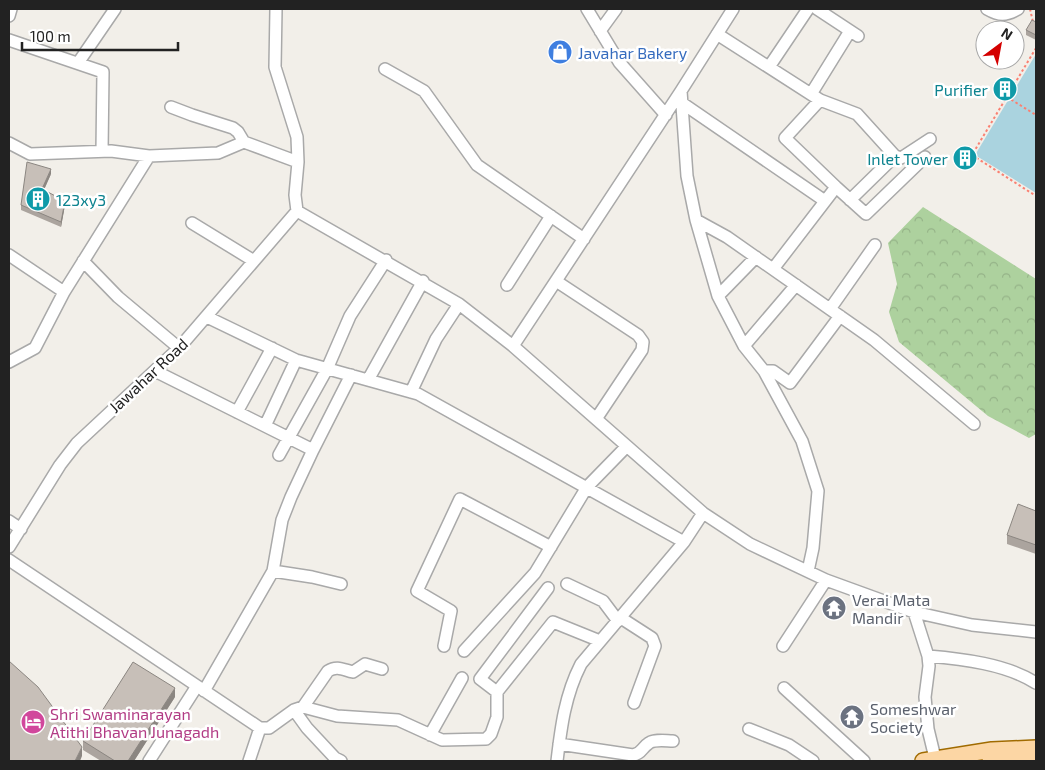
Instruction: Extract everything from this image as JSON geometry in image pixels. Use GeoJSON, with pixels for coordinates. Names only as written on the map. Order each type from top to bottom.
{"type":"FeatureCollection","features":[{"type":"Feature","properties":{"kind":"main road"},"geometry":{"type":"LineString","coordinates":[[929,760],[968,757],[992,750],[1036,748]]}},
{"type":"Feature","properties":{"kind":"main road"},"geometry":{"type":"LineString","coordinates":[[990,761],[1036,759]]}},
{"type":"Feature","properties":{"kind":"street"},"geometry":{"type":"LineString","coordinates":[[9,16],[11,9]]}},
{"type":"Feature","properties":{"kind":"street"},"geometry":{"type":"LineString","coordinates":[[78,63],[115,9]]}},
{"type":"Feature","properties":{"kind":"street"},"geometry":{"type":"LineString","coordinates":[[276,9],[275,67],[297,137],[298,162],[295,195],[297,211],[313,222],[423,281],[459,304],[513,346],[626,447],[704,513],[750,544],[826,580],[914,612],[972,625],[1036,632]]}},
{"type":"Feature","properties":{"kind":"street"},"geometry":{"type":"LineString","coordinates":[[587,9],[619,62],[666,115]]}},
{"type":"Feature","properties":{"kind":"street"},"geometry":{"type":"LineString","coordinates":[[600,31],[616,9]]}},
{"type":"Feature","properties":{"kind":"street"},"geometry":{"type":"LineString","coordinates":[[513,346],[666,115],[733,9]]}},
{"type":"Feature","properties":{"kind":"street"},"geometry":{"type":"LineString","coordinates":[[769,67],[808,9]]}},
{"type":"Feature","properties":{"kind":"street"},"geometry":{"type":"LineString","coordinates":[[817,9],[854,34],[816,97],[785,138],[836,188],[866,214],[925,157]]}},
{"type":"Feature","properties":{"kind":"street"},"geometry":{"type":"LineString","coordinates":[[986,9],[1002,16],[1018,9]]}},
{"type":"Feature","properties":{"kind":"street"},"geometry":{"type":"LineString","coordinates":[[717,34],[816,97],[857,114],[895,156],[901,158],[930,139]]}},
{"type":"Feature","properties":{"kind":"street"},"geometry":{"type":"LineString","coordinates":[[9,40],[103,72],[102,151]]}},
{"type":"Feature","properties":{"kind":"street"},"geometry":{"type":"LineString","coordinates":[[385,69],[424,91],[477,164],[584,239]]}},
{"type":"Feature","properties":{"kind":"street"},"geometry":{"type":"LineString","coordinates":[[681,91],[687,176],[696,220],[718,296],[744,346],[764,370],[802,441],[818,491],[814,548],[808,571]]}},
{"type":"Feature","properties":{"kind":"street"},"geometry":{"type":"LineString","coordinates":[[682,103],[826,201]]}},
{"type":"Feature","properties":{"kind":"street"},"geometry":{"type":"LineString","coordinates":[[171,107],[233,128],[244,142],[298,162]]}},
{"type":"Feature","properties":{"kind":"street"},"geometry":{"type":"LineString","coordinates":[[9,143],[30,154],[102,151],[149,156],[218,153],[244,142]]}},
{"type":"Feature","properties":{"kind":"street"},"geometry":{"type":"LineString","coordinates":[[9,362],[35,348],[64,292],[149,156]]}},
{"type":"Feature","properties":{"kind":"street"},"geometry":{"type":"LineString","coordinates":[[850,200],[895,156]]}},
{"type":"Feature","properties":{"kind":"street"},"geometry":{"type":"LineString","coordinates":[[773,269],[836,188]]}},
{"type":"Feature","properties":{"kind":"street","name":"Jawahar Road"},"geometry":{"type":"LineString","coordinates":[[9,547],[60,465],[77,443],[179,348],[297,211]]}},
{"type":"Feature","properties":{"kind":"street"},"geometry":{"type":"LineString","coordinates":[[507,285],[551,216]]}},
{"type":"Feature","properties":{"kind":"street"},"geometry":{"type":"LineString","coordinates":[[696,220],[727,237],[874,340],[974,424]]}},
{"type":"Feature","properties":{"kind":"street"},"geometry":{"type":"LineString","coordinates":[[192,223],[254,261]]}},
{"type":"Feature","properties":{"kind":"street"},"geometry":{"type":"LineString","coordinates":[[830,309],[875,244]]}},
{"type":"Feature","properties":{"kind":"street"},"geometry":{"type":"LineString","coordinates":[[9,255],[64,292]]}},
{"type":"Feature","properties":{"kind":"street"},"geometry":{"type":"LineString","coordinates":[[718,296],[756,258]]}},
{"type":"Feature","properties":{"kind":"street"},"geometry":{"type":"LineString","coordinates":[[279,455],[328,369],[350,316],[386,260]]}},
{"type":"Feature","properties":{"kind":"street"},"geometry":{"type":"LineString","coordinates":[[83,261],[118,297],[179,348]]}},
{"type":"Feature","properties":{"kind":"street"},"geometry":{"type":"LineString","coordinates":[[368,380],[423,281]]}},
{"type":"Feature","properties":{"kind":"street"},"geometry":{"type":"LineString","coordinates":[[556,281],[638,335],[643,342],[642,350],[596,419]]}},
{"type":"Feature","properties":{"kind":"street"},"geometry":{"type":"LineString","coordinates":[[744,346],[796,285]]}},
{"type":"Feature","properties":{"kind":"street"},"geometry":{"type":"LineString","coordinates":[[411,392],[436,339],[459,304]]}},
{"type":"Feature","properties":{"kind":"street"},"geometry":{"type":"LineString","coordinates":[[764,370],[773,371],[790,383],[840,316]]}},
{"type":"Feature","properties":{"kind":"street"},"geometry":{"type":"LineString","coordinates":[[207,317],[296,360],[418,394],[684,542]]}},
{"type":"Feature","properties":{"kind":"street"},"geometry":{"type":"LineString","coordinates":[[238,412],[272,348]]}},
{"type":"Feature","properties":{"kind":"street"},"geometry":{"type":"LineString","coordinates":[[265,426],[296,360]]}},
{"type":"Feature","properties":{"kind":"street"},"geometry":{"type":"LineString","coordinates":[[155,371],[312,450]]}},
{"type":"Feature","properties":{"kind":"street"},"geometry":{"type":"LineString","coordinates":[[149,761],[200,688],[273,571],[282,520],[291,497],[312,450],[351,375]]}},
{"type":"Feature","properties":{"kind":"street"},"geometry":{"type":"LineString","coordinates":[[464,651],[535,573],[587,487],[626,447]]}},
{"type":"Feature","properties":{"kind":"street"},"geometry":{"type":"LineString","coordinates":[[444,646],[451,610],[417,591],[460,499],[550,547]]}},
{"type":"Feature","properties":{"kind":"street"},"geometry":{"type":"LineString","coordinates":[[557,761],[566,700],[581,664],[684,542],[704,513]]}},
{"type":"Feature","properties":{"kind":"street"},"geometry":{"type":"LineString","coordinates":[[9,521],[21,529]]}},
{"type":"Feature","properties":{"kind":"street"},"geometry":{"type":"LineString","coordinates":[[9,560],[260,728],[269,728],[299,709],[328,671],[333,668],[338,667],[353,672],[365,664],[382,669]]}},
{"type":"Feature","properties":{"kind":"street"},"geometry":{"type":"LineString","coordinates":[[273,571],[341,584]]}},
{"type":"Feature","properties":{"kind":"street"},"geometry":{"type":"LineString","coordinates":[[783,646],[826,580]]}},
{"type":"Feature","properties":{"kind":"street"},"geometry":{"type":"LineString","coordinates":[[567,584],[603,601],[620,619],[652,638],[655,646],[634,703]]}},
{"type":"Feature","properties":{"kind":"street"},"geometry":{"type":"LineString","coordinates":[[497,692],[480,679],[548,588]]}},
{"type":"Feature","properties":{"kind":"street"},"geometry":{"type":"LineString","coordinates":[[914,612],[928,656],[929,666],[925,697],[929,760]]}},
{"type":"Feature","properties":{"kind":"street"},"geometry":{"type":"LineString","coordinates":[[299,709],[337,716],[398,720],[442,740],[486,738],[492,734],[497,717],[497,692],[553,622],[600,641]]}},
{"type":"Feature","properties":{"kind":"street"},"geometry":{"type":"LineString","coordinates":[[928,656],[978,662],[1016,673],[1036,683]]}},
{"type":"Feature","properties":{"kind":"street"},"geometry":{"type":"LineString","coordinates":[[430,735],[462,678]]}},
{"type":"Feature","properties":{"kind":"street"},"geometry":{"type":"LineString","coordinates":[[784,688],[864,761]]}},
{"type":"Feature","properties":{"kind":"street"},"geometry":{"type":"LineString","coordinates":[[299,709],[307,728],[335,758],[341,761]]}},
{"type":"Feature","properties":{"kind":"street"},"geometry":{"type":"LineString","coordinates":[[249,761],[260,728]]}},
{"type":"Feature","properties":{"kind":"street"},"geometry":{"type":"LineString","coordinates":[[749,729],[789,745],[813,761]]}},
{"type":"Feature","properties":{"kind":"street"},"geometry":{"type":"LineString","coordinates":[[559,744],[633,755],[639,754],[653,741],[673,741]]}},
{"type":"Feature","properties":{"kind":"path"},"geometry":{"type":"LineString","coordinates":[[1030,9],[1036,29]]}},
{"type":"Feature","properties":{"kind":"path"},"geometry":{"type":"LineString","coordinates":[[1036,48],[972,154],[1035,195],[1036,190]]}},
{"type":"Feature","properties":{"kind":"path"},"geometry":{"type":"LineString","coordinates":[[1007,97],[1036,115]]}},
{"type":"Feature","properties":{"kind":"green space"},"geometry":{"type":"Polygon","coordinates":[[[923,207],[1036,279],[1036,434],[1029,438],[988,416],[899,342],[889,312],[897,284],[888,243],[923,207]]]}},
{"type":"Feature","properties":{"kind":"water"},"geometry":{"type":"Polygon","coordinates":[[[1036,54],[1036,193],[975,155],[1036,54]]]}},
{"type":"Feature","properties":{"kind":"building"},"geometry":{"type":"Polygon","coordinates":[[[1032,20],[1036,22],[1036,35],[1026,30],[1032,20]]]}},
{"type":"Feature","properties":{"kind":"building","name":"Purifier"},"geometry":{"type":"Polygon","coordinates":[[[1004,79],[1013,84],[1006,95],[998,89],[1004,79]]]}},
{"type":"Feature","properties":{"kind":"building","name":"Inlet Tower"},"geometry":{"type":"Polygon","coordinates":[[[964,149],[971,153],[971,158],[968,162],[962,162],[959,158],[959,153],[964,149]]]}},
{"type":"Feature","properties":{"kind":"building","name":"123xy3"},"geometry":{"type":"Polygon","coordinates":[[[27,162],[51,169],[42,189],[65,201],[61,222],[21,205],[27,162]]]}},
{"type":"Feature","properties":{"kind":"building"},"geometry":{"type":"Polygon","coordinates":[[[1018,504],[1036,511],[1036,545],[1007,535],[1018,504]]]}},
{"type":"Feature","properties":{"kind":"building","name":"Shri Swaminarayan Atithi Bhavan Junagadh"},"geometry":{"type":"Polygon","coordinates":[[[9,661],[38,687],[82,747],[75,761],[9,761],[9,661]]]}},
{"type":"Feature","properties":{"kind":"building"},"geometry":{"type":"Polygon","coordinates":[[[133,662],[175,688],[128,761],[115,761],[83,741],[133,662]]]}},
{"type":"Feature","properties":{"kind":"place","name":"Javahar Bakery"},"geometry":{"type":"Point","coordinates":[560,52]}},
{"type":"Feature","properties":{"kind":"place","name":"Purifier"},"geometry":{"type":"Point","coordinates":[1005,89]}},
{"type":"Feature","properties":{"kind":"place","name":"Inlet Tower"},"geometry":{"type":"Point","coordinates":[965,158]}},
{"type":"Feature","properties":{"kind":"place","name":"123xy3"},"geometry":{"type":"Point","coordinates":[38,199]}},
{"type":"Feature","properties":{"kind":"place","name":"Verai Mata Mandir"},"geometry":{"type":"Point","coordinates":[834,608]}},
{"type":"Feature","properties":{"kind":"place","name":"Someshwar Society"},"geometry":{"type":"Point","coordinates":[852,717]}},
{"type":"Feature","properties":{"kind":"place","name":"Shri Swaminarayan Atithi Bhavan Junagadh"},"geometry":{"type":"Point","coordinates":[33,722]}}]}
